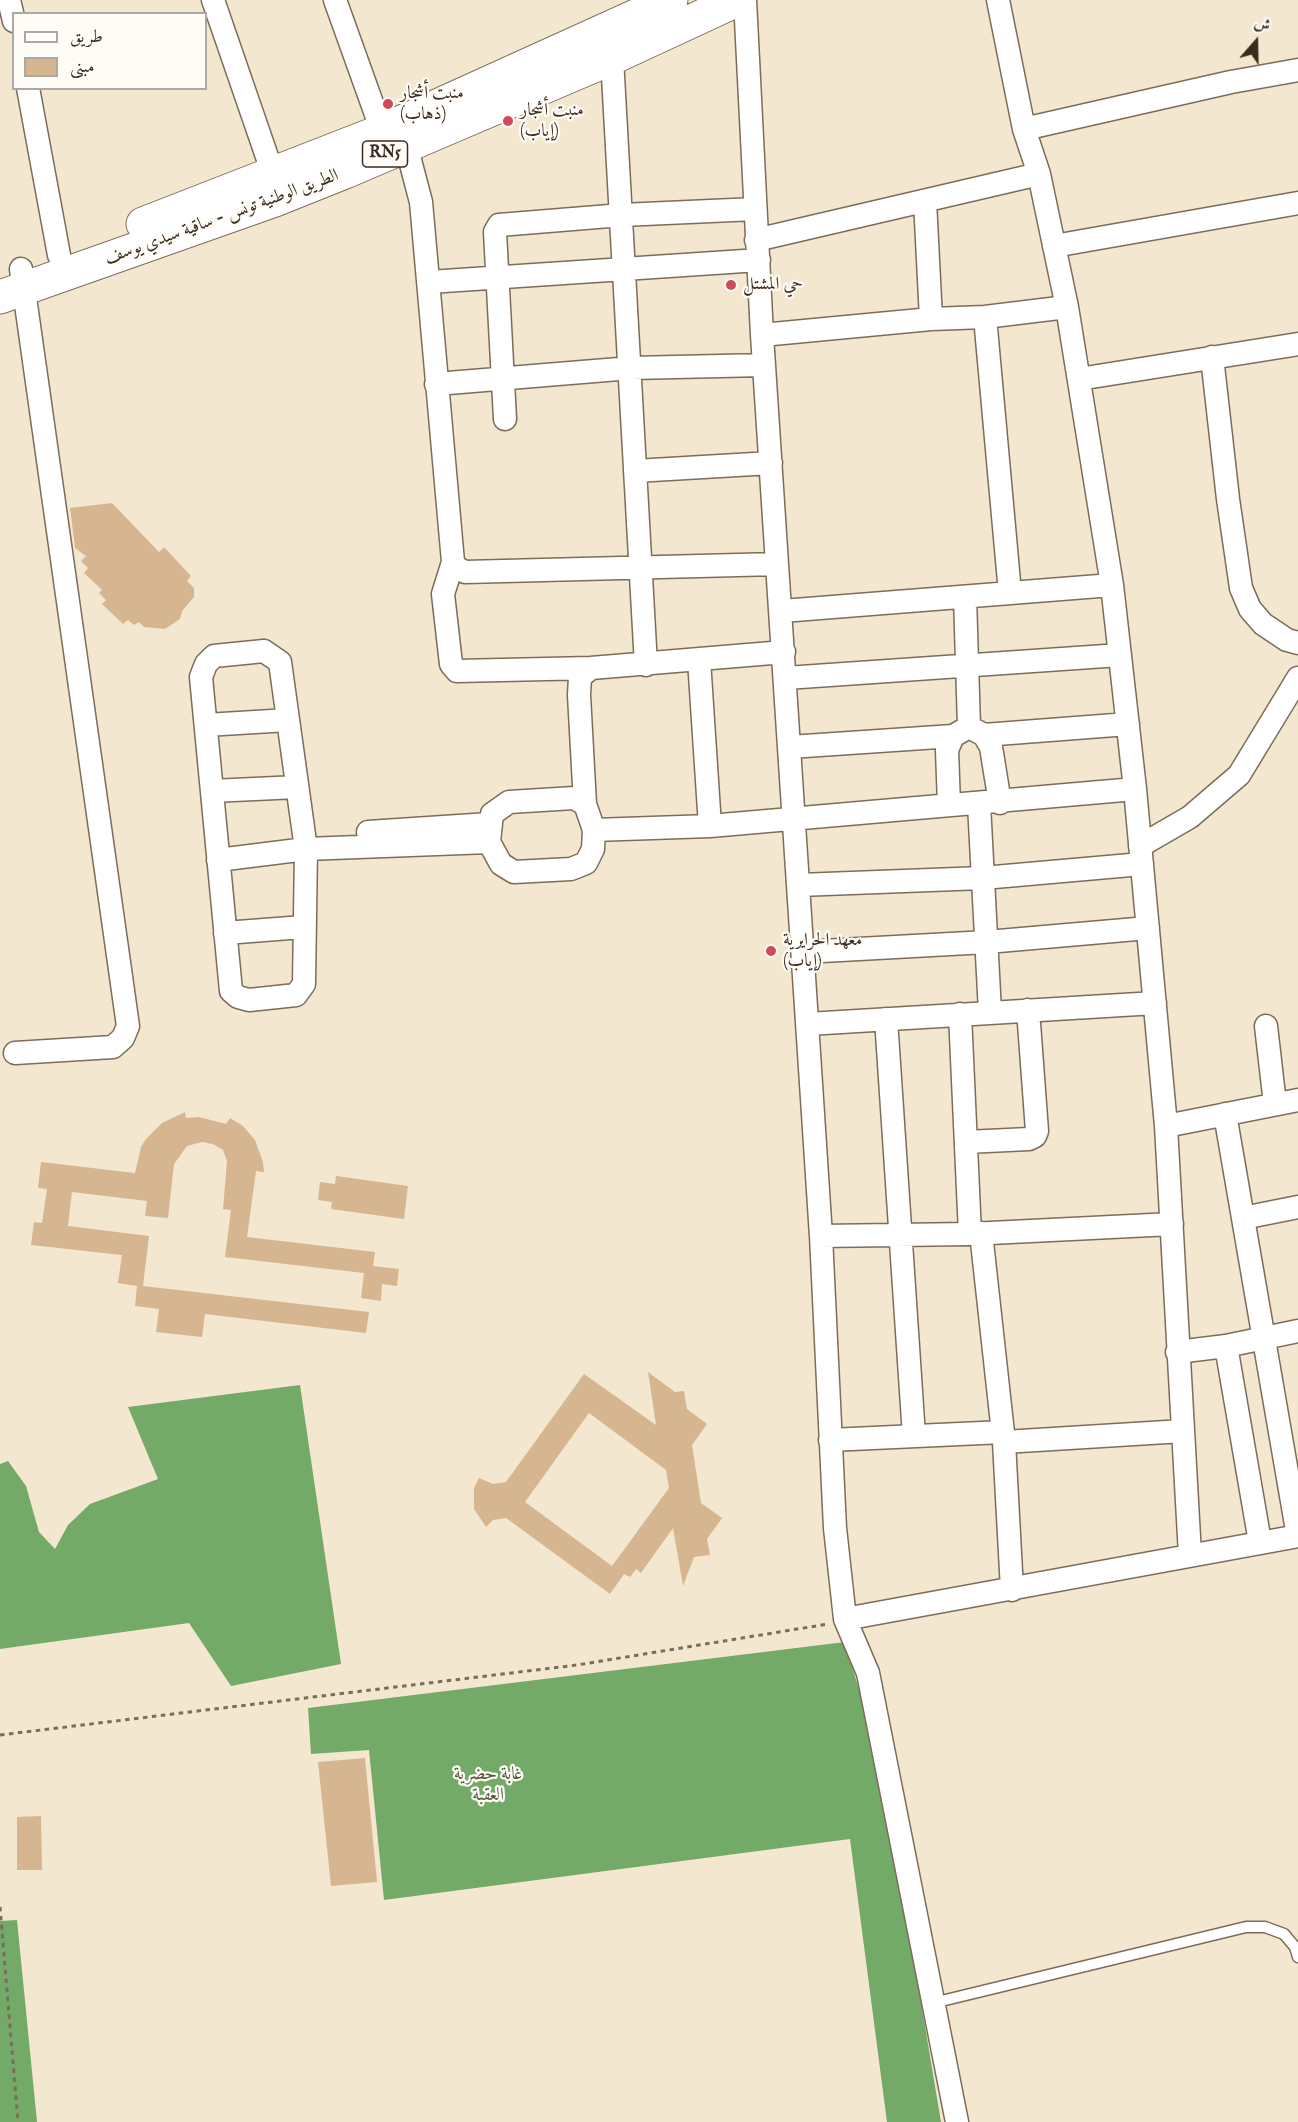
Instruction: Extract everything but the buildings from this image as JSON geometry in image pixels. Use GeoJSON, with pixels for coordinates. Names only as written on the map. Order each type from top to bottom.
{"type":"FeatureCollection","features":[{"type":"Feature","properties":{"kind":"highway","name":"الطريق الوطنية تونس - ساقية سيدي يوسف"},"geometry":{"type":"LineString","coordinates":[[12,283],[275,200],[671,0]]}},
{"type":"Feature","properties":{"kind":"highway","name":"الطريق الوطنية تونس - ساقية سيدي يوسف"},"geometry":{"type":"LineString","coordinates":[[12,283],[59,255],[273,174],[394,138],[612,58],[737,0]]}},
{"type":"Feature","properties":{"kind":"street"},"geometry":{"type":"LineString","coordinates":[[213,0],[273,174]]}},
{"type":"Feature","properties":{"kind":"street"},"geometry":{"type":"LineString","coordinates":[[335,0],[421,202],[453,562],[443,594],[451,664],[458,671],[591,668],[784,652]]}},
{"type":"Feature","properties":{"kind":"street"},"geometry":{"type":"LineString","coordinates":[[745,0],[762,335],[782,611],[821,1236],[835,1528],[845,1619],[868,1673],[957,2122]]}},
{"type":"Feature","properties":{"kind":"street"},"geometry":{"type":"LineString","coordinates":[[998,0],[1024,129],[1039,174],[1067,307],[1112,585],[1135,789],[1166,1126],[1190,1555]]}},
{"type":"Feature","properties":{"kind":"street"},"geometry":{"type":"LineString","coordinates":[[612,58],[646,665]]}},
{"type":"Feature","properties":{"kind":"street"},"geometry":{"type":"LineString","coordinates":[[1024,129],[1231,82],[1298,70]]}},
{"type":"Feature","properties":{"kind":"street"},"geometry":{"type":"LineString","coordinates":[[28,90],[59,255]]}},
{"type":"Feature","properties":{"kind":"street"},"geometry":{"type":"LineString","coordinates":[[429,282],[625,271],[758,250],[925,201],[1039,174]]}},
{"type":"Feature","properties":{"kind":"street"},"geometry":{"type":"LineString","coordinates":[[925,201],[931,319]]}},
{"type":"Feature","properties":{"kind":"street"},"geometry":{"type":"LineString","coordinates":[[1054,246],[1298,203]]}},
{"type":"Feature","properties":{"kind":"street"},"geometry":{"type":"LineString","coordinates":[[505,419],[495,232],[499,225],[622,215],[755,209]]}},
{"type":"Feature","properties":{"kind":"street"},"geometry":{"type":"LineString","coordinates":[[12,283],[128,1026],[123,1038],[113,1047],[15,1053]]}},
{"type":"Feature","properties":{"kind":"street"},"geometry":{"type":"LineString","coordinates":[[762,335],[931,319],[985,317],[1067,307]]}},
{"type":"Feature","properties":{"kind":"street"},"geometry":{"type":"LineString","coordinates":[[985,317],[1010,593]]}},
{"type":"Feature","properties":{"kind":"street"},"geometry":{"type":"LineString","coordinates":[[1079,379],[1298,344]]}},
{"type":"Feature","properties":{"kind":"street"},"geometry":{"type":"LineString","coordinates":[[1212,357],[1227,500],[1241,588],[1250,609],[1263,624],[1287,640],[1298,643]]}},
{"type":"Feature","properties":{"kind":"street"},"geometry":{"type":"LineString","coordinates":[[436,384],[631,368],[764,365]]}},
{"type":"Feature","properties":{"kind":"street"},"geometry":{"type":"LineString","coordinates":[[635,471],[771,463]]}},
{"type":"Feature","properties":{"kind":"street"},"geometry":{"type":"LineString","coordinates":[[453,562],[465,572],[777,564]]}},
{"type":"Feature","properties":{"kind":"street"},"geometry":{"type":"LineString","coordinates":[[782,611],[1112,585]]}},
{"type":"Feature","properties":{"kind":"street"},"geometry":{"type":"LineString","coordinates":[[965,597],[968,733]]}},
{"type":"Feature","properties":{"kind":"street"},"geometry":{"type":"LineString","coordinates":[[264,651],[280,662],[305,843],[304,984],[296,995],[249,1000],[231,992],[206,725],[201,677],[206,664],[214,656],[264,651]]}},
{"type":"Feature","properties":{"kind":"street"},"geometry":{"type":"LineString","coordinates":[[786,678],[1120,655]]}},
{"type":"Feature","properties":{"kind":"street"},"geometry":{"type":"LineString","coordinates":[[699,660],[710,826]]}},
{"type":"Feature","properties":{"kind":"street"},"geometry":{"type":"LineString","coordinates":[[585,804],[574,798],[509,802],[492,814],[489,833],[501,864],[514,872],[571,869],[586,863],[593,849],[594,830],[585,804],[579,695],[580,677],[591,668]]}},
{"type":"Feature","properties":{"kind":"street"},"geometry":{"type":"LineString","coordinates":[[799,885],[983,878],[1141,855],[1239,775],[1298,678]]}},
{"type":"Feature","properties":{"kind":"street"},"geometry":{"type":"LineString","coordinates":[[206,725],[288,720]]}},
{"type":"Feature","properties":{"kind":"street"},"geometry":{"type":"LineString","coordinates":[[790,747],[968,733],[1128,724]]}},
{"type":"Feature","properties":{"kind":"street"},"geometry":{"type":"LineString","coordinates":[[968,733],[991,747],[990,803],[983,878],[990,1012]]}},
{"type":"Feature","properties":{"kind":"street"},"geometry":{"type":"LineString","coordinates":[[949,805],[947,750],[968,733]]}},
{"type":"Feature","properties":{"kind":"street"},"geometry":{"type":"LineString","coordinates":[[212,791],[297,787]]}},
{"type":"Feature","properties":{"kind":"street"},"geometry":{"type":"LineString","coordinates":[[594,830],[710,826],[1135,789]]}},
{"type":"Feature","properties":{"kind":"street"},"geometry":{"type":"LineString","coordinates":[[218,860],[305,843],[489,833]]}},
{"type":"Feature","properties":{"kind":"street"},"geometry":{"type":"LineString","coordinates":[[225,933],[303,927]]}},
{"type":"Feature","properties":{"kind":"street"},"geometry":{"type":"LineString","coordinates":[[804,952],[987,942],[1148,928]]}},
{"type":"Feature","properties":{"kind":"street"},"geometry":{"type":"LineString","coordinates":[[808,1024],[1155,1003]]}},
{"type":"Feature","properties":{"kind":"street"},"geometry":{"type":"LineString","coordinates":[[966,1142],[1029,1139],[1035,1136],[1037,1131],[1028,1010]]}},
{"type":"Feature","properties":{"kind":"street"},"geometry":{"type":"LineString","coordinates":[[960,1014],[966,1142],[1004,1437],[1012,1590]]}},
{"type":"Feature","properties":{"kind":"street"},"geometry":{"type":"LineString","coordinates":[[886,1019],[914,1436]]}},
{"type":"Feature","properties":{"kind":"street"},"geometry":{"type":"LineString","coordinates":[[1266,1026],[1275,1104]]}},
{"type":"Feature","properties":{"kind":"street"},"geometry":{"type":"LineString","coordinates":[[1166,1126],[1298,1100]]}},
{"type":"Feature","properties":{"kind":"street"},"geometry":{"type":"LineString","coordinates":[[845,1619],[1298,1536],[1293,1474],[1265,1336],[1225,1114]]}},
{"type":"Feature","properties":{"kind":"street"},"geometry":{"type":"LineString","coordinates":[[1243,1218],[1298,1207]]}},
{"type":"Feature","properties":{"kind":"street"},"geometry":{"type":"LineString","coordinates":[[821,1236],[976,1233],[1172,1224]]}},
{"type":"Feature","properties":{"kind":"street"},"geometry":{"type":"LineString","coordinates":[[1177,1352],[1226,1346],[1298,1330]]}},
{"type":"Feature","properties":{"kind":"street"},"geometry":{"type":"LineString","coordinates":[[1226,1346],[1260,1542]]}},
{"type":"Feature","properties":{"kind":"street"},"geometry":{"type":"LineString","coordinates":[[830,1440],[914,1436],[1004,1437],[1183,1431]]}},
{"type":"Feature","properties":{"kind":"lane"},"geometry":{"type":"LineString","coordinates":[[933,2004],[1246,1927],[1265,1927],[1284,1934],[1295,1947],[1298,1957]]}},
{"type":"Feature","properties":{"kind":"path"},"geometry":{"type":"LineString","coordinates":[[0,1735],[577,1665],[819,1626],[845,1619]]}},
{"type":"Feature","properties":{"kind":"path"},"geometry":{"type":"LineString","coordinates":[[0,1907],[18,2122]]}},
{"type":"Feature","properties":{"kind":"green space"},"geometry":{"type":"Polygon","coordinates":[[[300,1385],[341,1664],[231,1686],[189,1623],[0,1649],[0,1464],[8,1461],[26,1486],[39,1532],[55,1549],[68,1525],[90,1504],[158,1479],[128,1407],[300,1385]]]}},
{"type":"Feature","properties":{"kind":"green space","name":"غابة حضرية العقبة"},"geometry":{"type":"Polygon","coordinates":[[[845,1642],[882,1768],[941,2122],[887,2122],[850,1839],[384,1900],[369,1750],[311,1754],[308,1708],[845,1642]]]}},
{"type":"Feature","properties":{"kind":"green space"},"geometry":{"type":"Polygon","coordinates":[[[17,1920],[37,2122],[0,2122],[0,1921],[17,1920]]]}},
{"type":"Feature","properties":{"kind":"place","name":"منبت أشجار (ذهاب)"},"geometry":{"type":"Point","coordinates":[388,104]}},
{"type":"Feature","properties":{"kind":"place","name":"منبت أشجار (إياب)"},"geometry":{"type":"Point","coordinates":[508,121]}},
{"type":"Feature","properties":{"kind":"place","name":"حي المشتل"},"geometry":{"type":"Point","coordinates":[731,285]}},
{"type":"Feature","properties":{"kind":"place","name":"معهد الحرايرية (إياب)"},"geometry":{"type":"Point","coordinates":[771,951]}}]}
